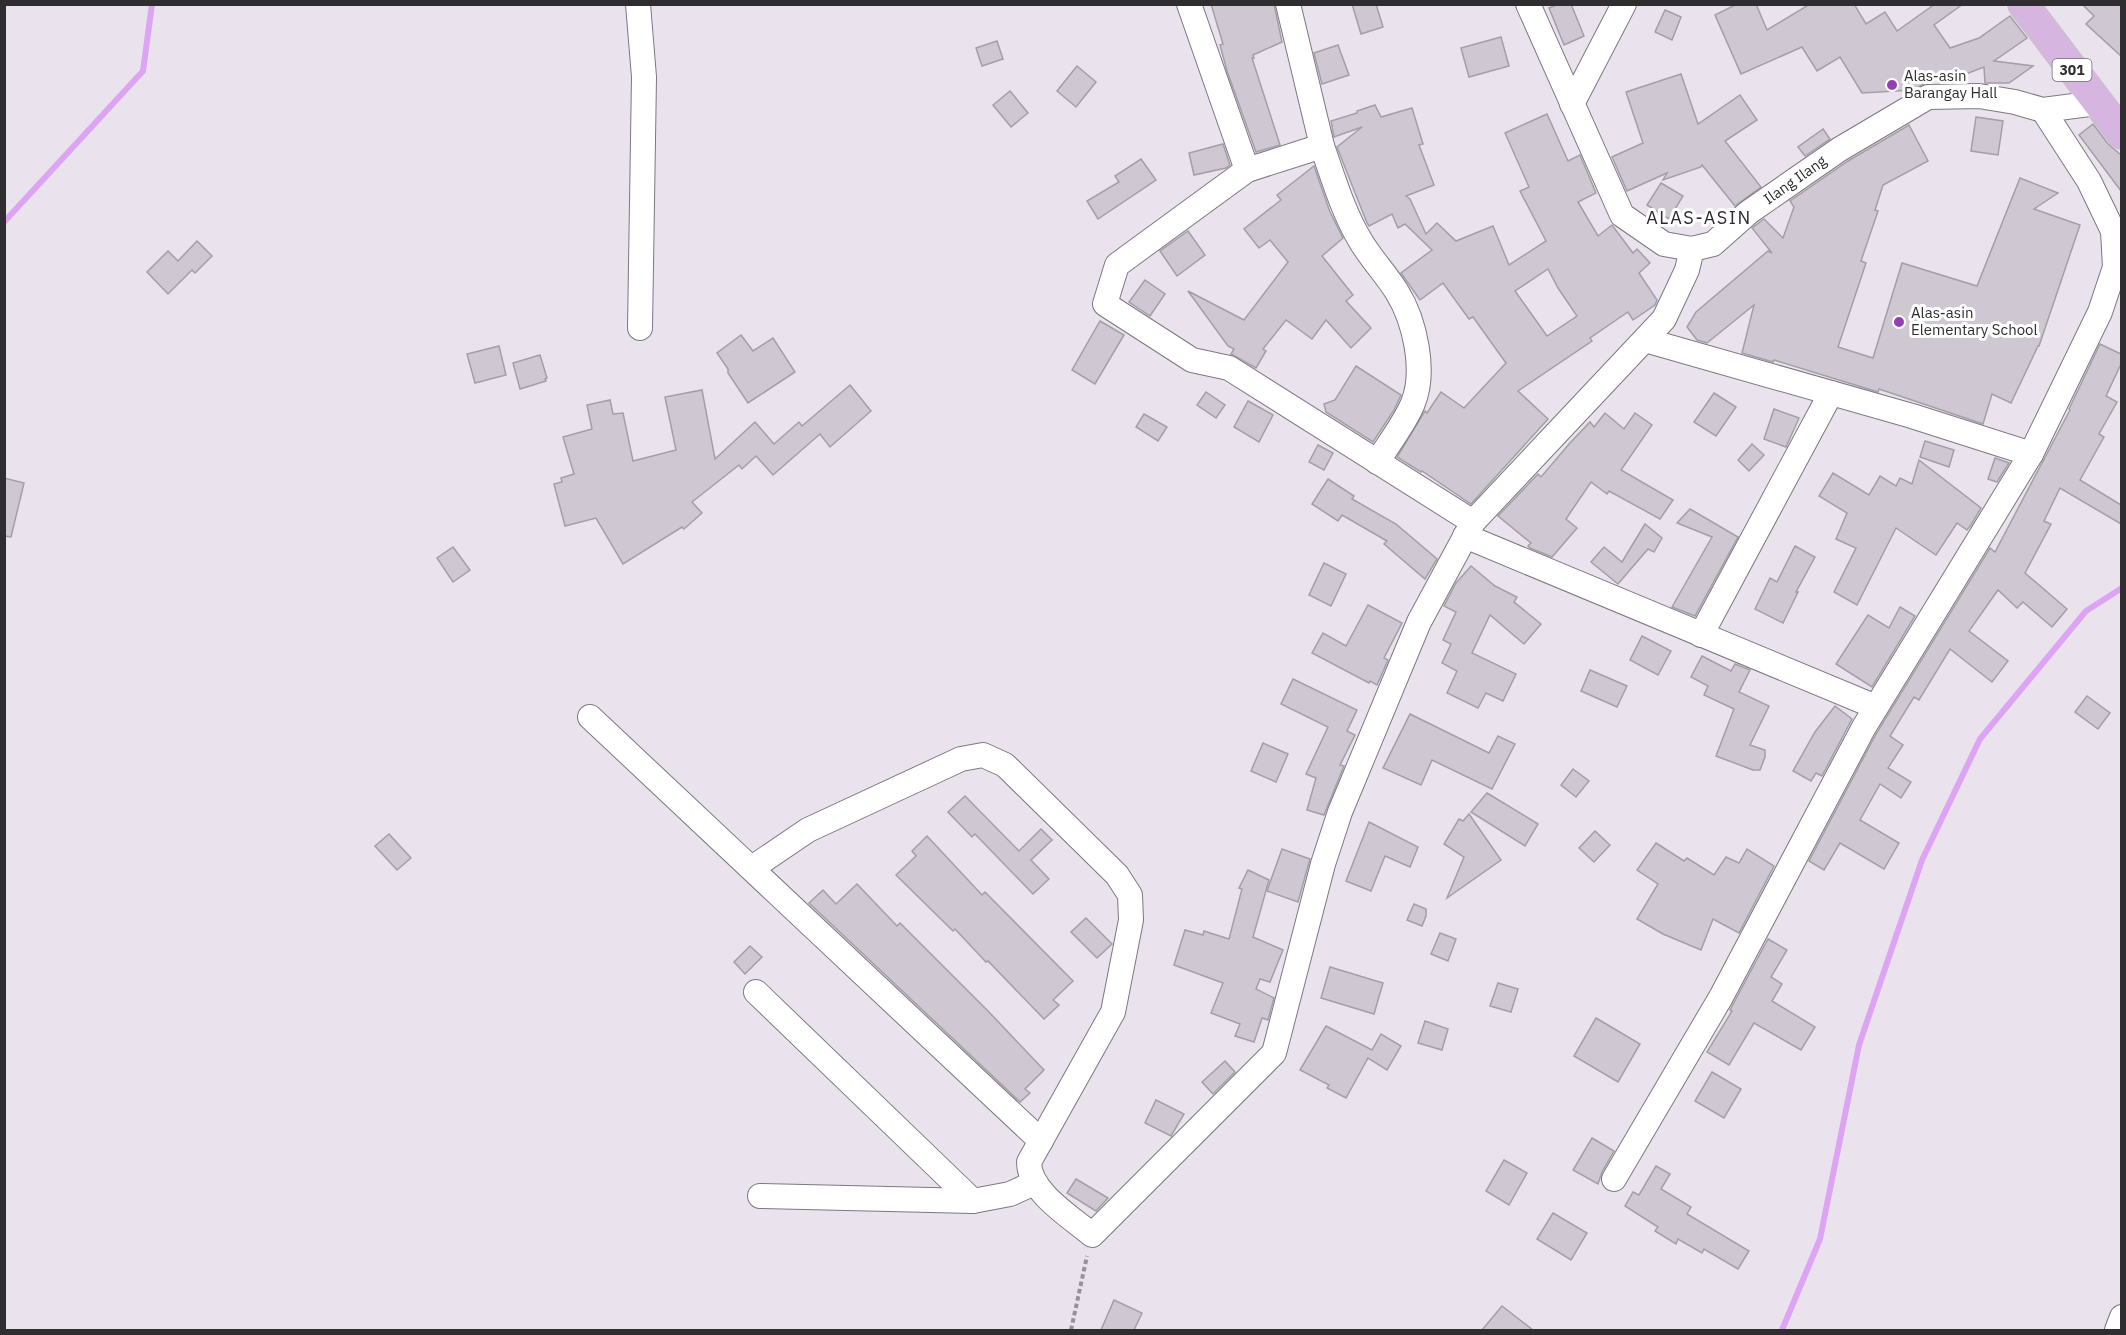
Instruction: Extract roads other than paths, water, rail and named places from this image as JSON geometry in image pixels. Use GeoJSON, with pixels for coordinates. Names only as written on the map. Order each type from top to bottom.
{"type":"FeatureCollection","features":[{"type":"Feature","properties":{"kind":"main road","name":"301"},"geometry":{"type":"LineString","coordinates":[[2024,4],[2113,118]]}},
{"type":"Feature","properties":{"kind":"street"},"geometry":{"type":"LineString","coordinates":[[638,4],[644,77],[640,328]]}},
{"type":"Feature","properties":{"kind":"street"},"geometry":{"type":"LineString","coordinates":[[1189,4],[1247,170]]}},
{"type":"Feature","properties":{"kind":"street"},"geometry":{"type":"LineString","coordinates":[[1288,4],[1322,146],[1360,242],[1397,292],[1409,313],[1419,359],[1419,378],[1413,403],[1377,462]]}},
{"type":"Feature","properties":{"kind":"street"},"geometry":{"type":"LineString","coordinates":[[752,868],[808,830],[961,759],[983,755],[1005,765],[1117,875],[1130,895],[1131,920],[1113,1012],[1029,1162],[1029,1172],[1034,1183],[1092,1235],[1274,1053],[1323,864],[1340,812],[1419,622],[1469,529],[1664,319],[1688,270],[1692,249],[1664,244],[1622,215],[1528,4]]}},
{"type":"Feature","properties":{"kind":"street"},"geometry":{"type":"LineString","coordinates":[[1572,104],[1624,4]]}},
{"type":"Feature","properties":{"kind":"street","name":"Ilang Ilang"},"geometry":{"type":"LineString","coordinates":[[1692,249],[1713,244],[1749,212],[1840,149],[1928,97],[1979,96],[2015,102],[2043,110],[2113,118]]}},
{"type":"Feature","properties":{"kind":"street"},"geometry":{"type":"LineString","coordinates":[[1614,1179],[1721,997],[1876,707],[2031,454],[2100,312],[2115,267],[2113,231],[2089,181],[2043,110]]}},
{"type":"Feature","properties":{"kind":"street"},"geometry":{"type":"LineString","coordinates":[[1322,146],[1247,170],[1118,265],[1105,304],[1192,360],[1229,368],[1377,462],[1469,529],[1701,635],[1876,707]]}},
{"type":"Feature","properties":{"kind":"street"},"geometry":{"type":"LineString","coordinates":[[1645,340],[1912,416],[2031,454]]}},
{"type":"Feature","properties":{"kind":"street"},"geometry":{"type":"LineString","coordinates":[[1701,635],[1832,393]]}},
{"type":"Feature","properties":{"kind":"street"},"geometry":{"type":"LineString","coordinates":[[591,717],[1041,1141]]}},
{"type":"Feature","properties":{"kind":"street"},"geometry":{"type":"LineString","coordinates":[[756,992],[973,1201]]}},
{"type":"Feature","properties":{"kind":"street"},"geometry":{"type":"LineString","coordinates":[[760,1196],[973,1201],[1010,1194],[1034,1183]]}},
{"type":"Feature","properties":{"kind":"street"},"geometry":{"type":"LineString","coordinates":[[2117,1330],[2121,1317]]}},
{"type":"Feature","properties":{"kind":"waterway"},"geometry":{"type":"LineString","coordinates":[[4,222],[143,71],[152,4]]}},
{"type":"Feature","properties":{"kind":"waterway"},"geometry":{"type":"LineString","coordinates":[[1782,1330],[1820,1239],[1859,1045],[1922,860],[1980,739],[2086,611],[2122,588]]}},
{"type":"Feature","properties":{"kind":"place","name":"Alas-asin Barangay Hall"},"geometry":{"type":"Point","coordinates":[1892,85]}},
{"type":"Feature","properties":{"kind":"place","name":"Alas-asin Elementary School"},"geometry":{"type":"Point","coordinates":[1899,322]}},
{"type":"Feature","properties":{"kind":"district","name":"ALAS-ASIN"},"geometry":{"type":"Point","coordinates":[1699,218]}}]}
